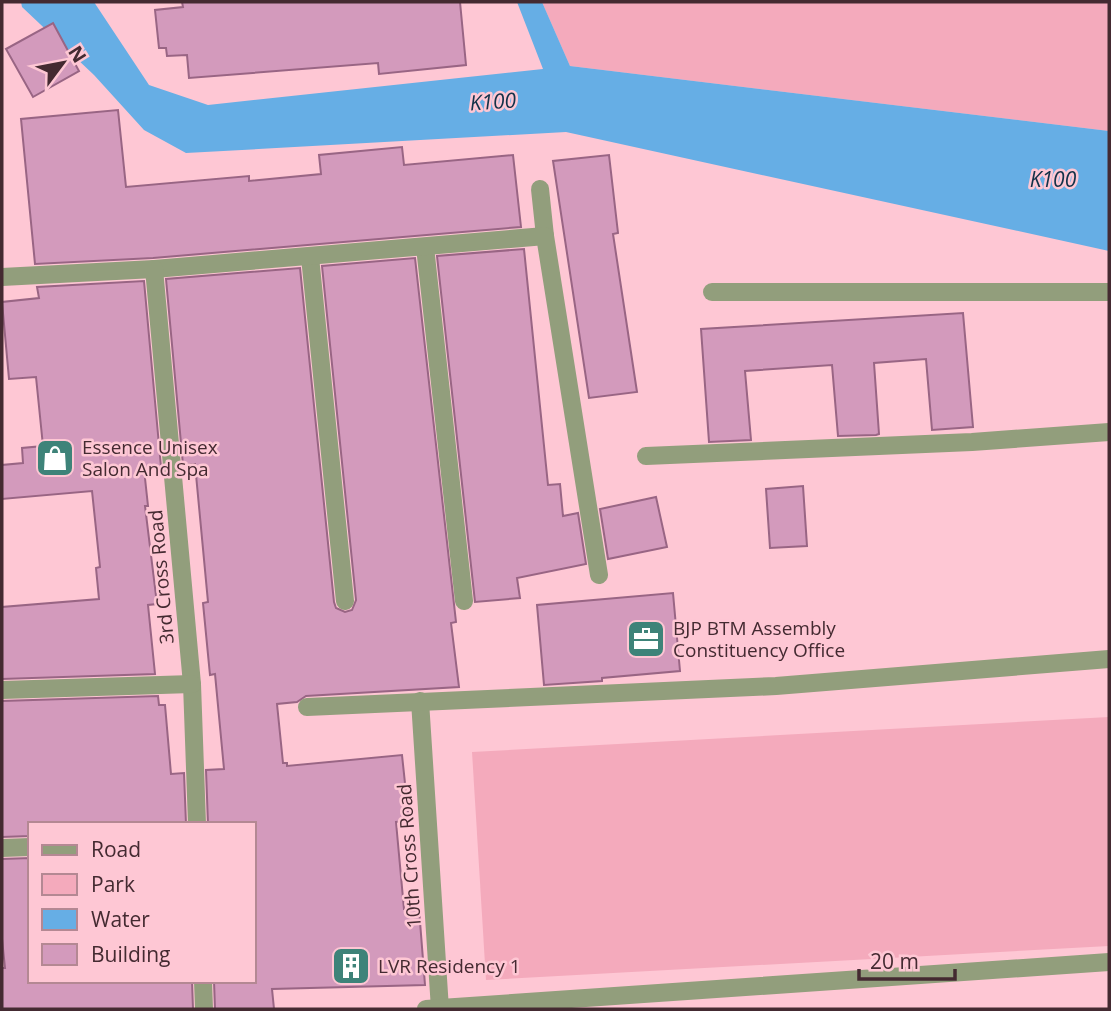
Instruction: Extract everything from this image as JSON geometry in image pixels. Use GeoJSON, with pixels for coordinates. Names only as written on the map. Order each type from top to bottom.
{"type":"FeatureCollection","features":[{"type":"Feature","properties":{"kind":"street"},"geometry":{"type":"LineString","coordinates":[[540,189],[545,236],[599,575]]}},
{"type":"Feature","properties":{"kind":"street"},"geometry":{"type":"LineString","coordinates":[[2,277],[154,270],[545,236]]}},
{"type":"Feature","properties":{"kind":"street"},"geometry":{"type":"LineString","coordinates":[[425,247],[464,601]]}},
{"type":"Feature","properties":{"kind":"street"},"geometry":{"type":"LineString","coordinates":[[310,257],[345,601]]}},
{"type":"Feature","properties":{"kind":"street","name":"3rd Cross Road"},"geometry":{"type":"LineString","coordinates":[[154,270],[191,684],[197,822]]}},
{"type":"Feature","properties":{"kind":"street"},"geometry":{"type":"LineString","coordinates":[[712,292],[1109,292]]}},
{"type":"Feature","properties":{"kind":"street"},"geometry":{"type":"LineString","coordinates":[[646,456],[972,442],[1109,432]]}},
{"type":"Feature","properties":{"kind":"street"},"geometry":{"type":"LineString","coordinates":[[307,707],[776,685],[1109,659]]}},
{"type":"Feature","properties":{"kind":"street"},"geometry":{"type":"LineString","coordinates":[[2,690],[191,684]]}},
{"type":"Feature","properties":{"kind":"street","name":"10th Cross Road"},"geometry":{"type":"LineString","coordinates":[[420,701],[435,1009]]}},
{"type":"Feature","properties":{"kind":"street"},"geometry":{"type":"LineString","coordinates":[[2,848],[28,847]]}},
{"type":"Feature","properties":{"kind":"street"},"geometry":{"type":"LineString","coordinates":[[435,1009],[1109,962]]}},
{"type":"Feature","properties":{"kind":"street"},"geometry":{"type":"LineString","coordinates":[[203,983],[205,1009]]}},
{"type":"Feature","properties":{"kind":"green space"},"geometry":{"type":"Polygon","coordinates":[[[542,2],[1109,2],[1109,131],[570,66],[542,2]]]}},
{"type":"Feature","properties":{"kind":"green space"},"geometry":{"type":"Polygon","coordinates":[[[1109,717],[1109,946],[486,980],[472,752],[1109,717]]]}},
{"type":"Feature","properties":{"kind":"water","name":"K100"},"geometry":{"type":"Polygon","coordinates":[[[21,2],[94,2],[149,85],[208,105],[543,69],[517,2],[542,2],[570,66],[1109,131],[1109,251],[566,132],[186,153],[144,130],[94,75],[22,7],[21,2]]]}},
{"type":"Feature","properties":{"kind":"building"},"geometry":{"type":"Polygon","coordinates":[[[182,2],[460,2],[466,65],[379,74],[378,63],[189,78],[187,55],[167,56],[166,48],[159,48],[155,10],[183,7],[182,2]]]}},
{"type":"Feature","properties":{"kind":"building"},"geometry":{"type":"Polygon","coordinates":[[[53,23],[79,71],[33,97],[6,49],[53,23]]]}},
{"type":"Feature","properties":{"kind":"building"},"geometry":{"type":"Polygon","coordinates":[[[118,110],[126,187],[249,176],[249,181],[321,174],[319,155],[402,147],[404,165],[513,155],[521,227],[153,258],[35,264],[21,119],[118,110]]]}},
{"type":"Feature","properties":{"kind":"building"},"geometry":{"type":"Polygon","coordinates":[[[609,155],[618,233],[613,234],[637,392],[589,398],[553,161],[609,155]]]}},
{"type":"Feature","properties":{"kind":"building"},"geometry":{"type":"Polygon","coordinates":[[[524,249],[548,485],[560,484],[563,516],[578,513],[586,564],[517,578],[520,598],[475,602],[437,256],[524,249]]]}},
{"type":"Feature","properties":{"kind":"building"},"geometry":{"type":"Polygon","coordinates":[[[415,258],[456,622],[451,623],[459,687],[306,696],[297,702],[277,704],[283,763],[287,763],[287,766],[402,755],[409,821],[396,822],[404,909],[419,909],[425,985],[272,989],[274,1009],[215,1009],[214,983],[256,983],[256,822],[208,822],[206,770],[224,769],[215,674],[210,675],[203,603],[208,602],[195,464],[183,465],[166,279],[300,268],[334,602],[336,608],[345,612],[352,610],[356,600],[322,266],[415,258]]]}},
{"type":"Feature","properties":{"kind":"building"},"geometry":{"type":"Polygon","coordinates":[[[144,281],[161,467],[144,469],[148,506],[145,506],[157,604],[148,605],[155,674],[2,679],[2,607],[99,599],[96,568],[100,567],[92,491],[2,499],[2,465],[23,463],[22,448],[43,446],[36,377],[9,379],[2,302],[39,298],[37,287],[144,281]]]}},
{"type":"Feature","properties":{"kind":"building"},"geometry":{"type":"Polygon","coordinates":[[[963,313],[973,427],[932,430],[926,359],[874,363],[879,434],[876,435],[838,436],[832,365],[745,371],[751,440],[709,442],[701,329],[963,313]]]}},
{"type":"Feature","properties":{"kind":"building"},"geometry":{"type":"Polygon","coordinates":[[[803,486],[807,546],[770,548],[766,489],[803,486]]]}},
{"type":"Feature","properties":{"kind":"building"},"geometry":{"type":"Polygon","coordinates":[[[656,497],[667,547],[608,559],[600,509],[656,497]]]}},
{"type":"Feature","properties":{"kind":"building"},"geometry":{"type":"Polygon","coordinates":[[[673,593],[680,671],[544,685],[537,605],[673,593]]]}},
{"type":"Feature","properties":{"kind":"building"},"geometry":{"type":"Polygon","coordinates":[[[158,696],[159,705],[165,705],[171,774],[184,773],[186,822],[28,822],[28,836],[2,837],[2,701],[158,696]]]}},
{"type":"Feature","properties":{"kind":"building"},"geometry":{"type":"Polygon","coordinates":[[[28,858],[28,983],[192,983],[193,1009],[2,1009],[2,968],[5,968],[2,939],[2,859],[28,858]]]}},
{"type":"Feature","properties":{"kind":"place","name":"Essence Unisex Salon And Spa"},"geometry":{"type":"Point","coordinates":[55,458]}},
{"type":"Feature","properties":{"kind":"place","name":"BJP BTM Assembly Constituency Office"},"geometry":{"type":"Point","coordinates":[646,639]}},
{"type":"Feature","properties":{"kind":"place","name":"LVR Residency 1"},"geometry":{"type":"Point","coordinates":[351,966]}}]}
